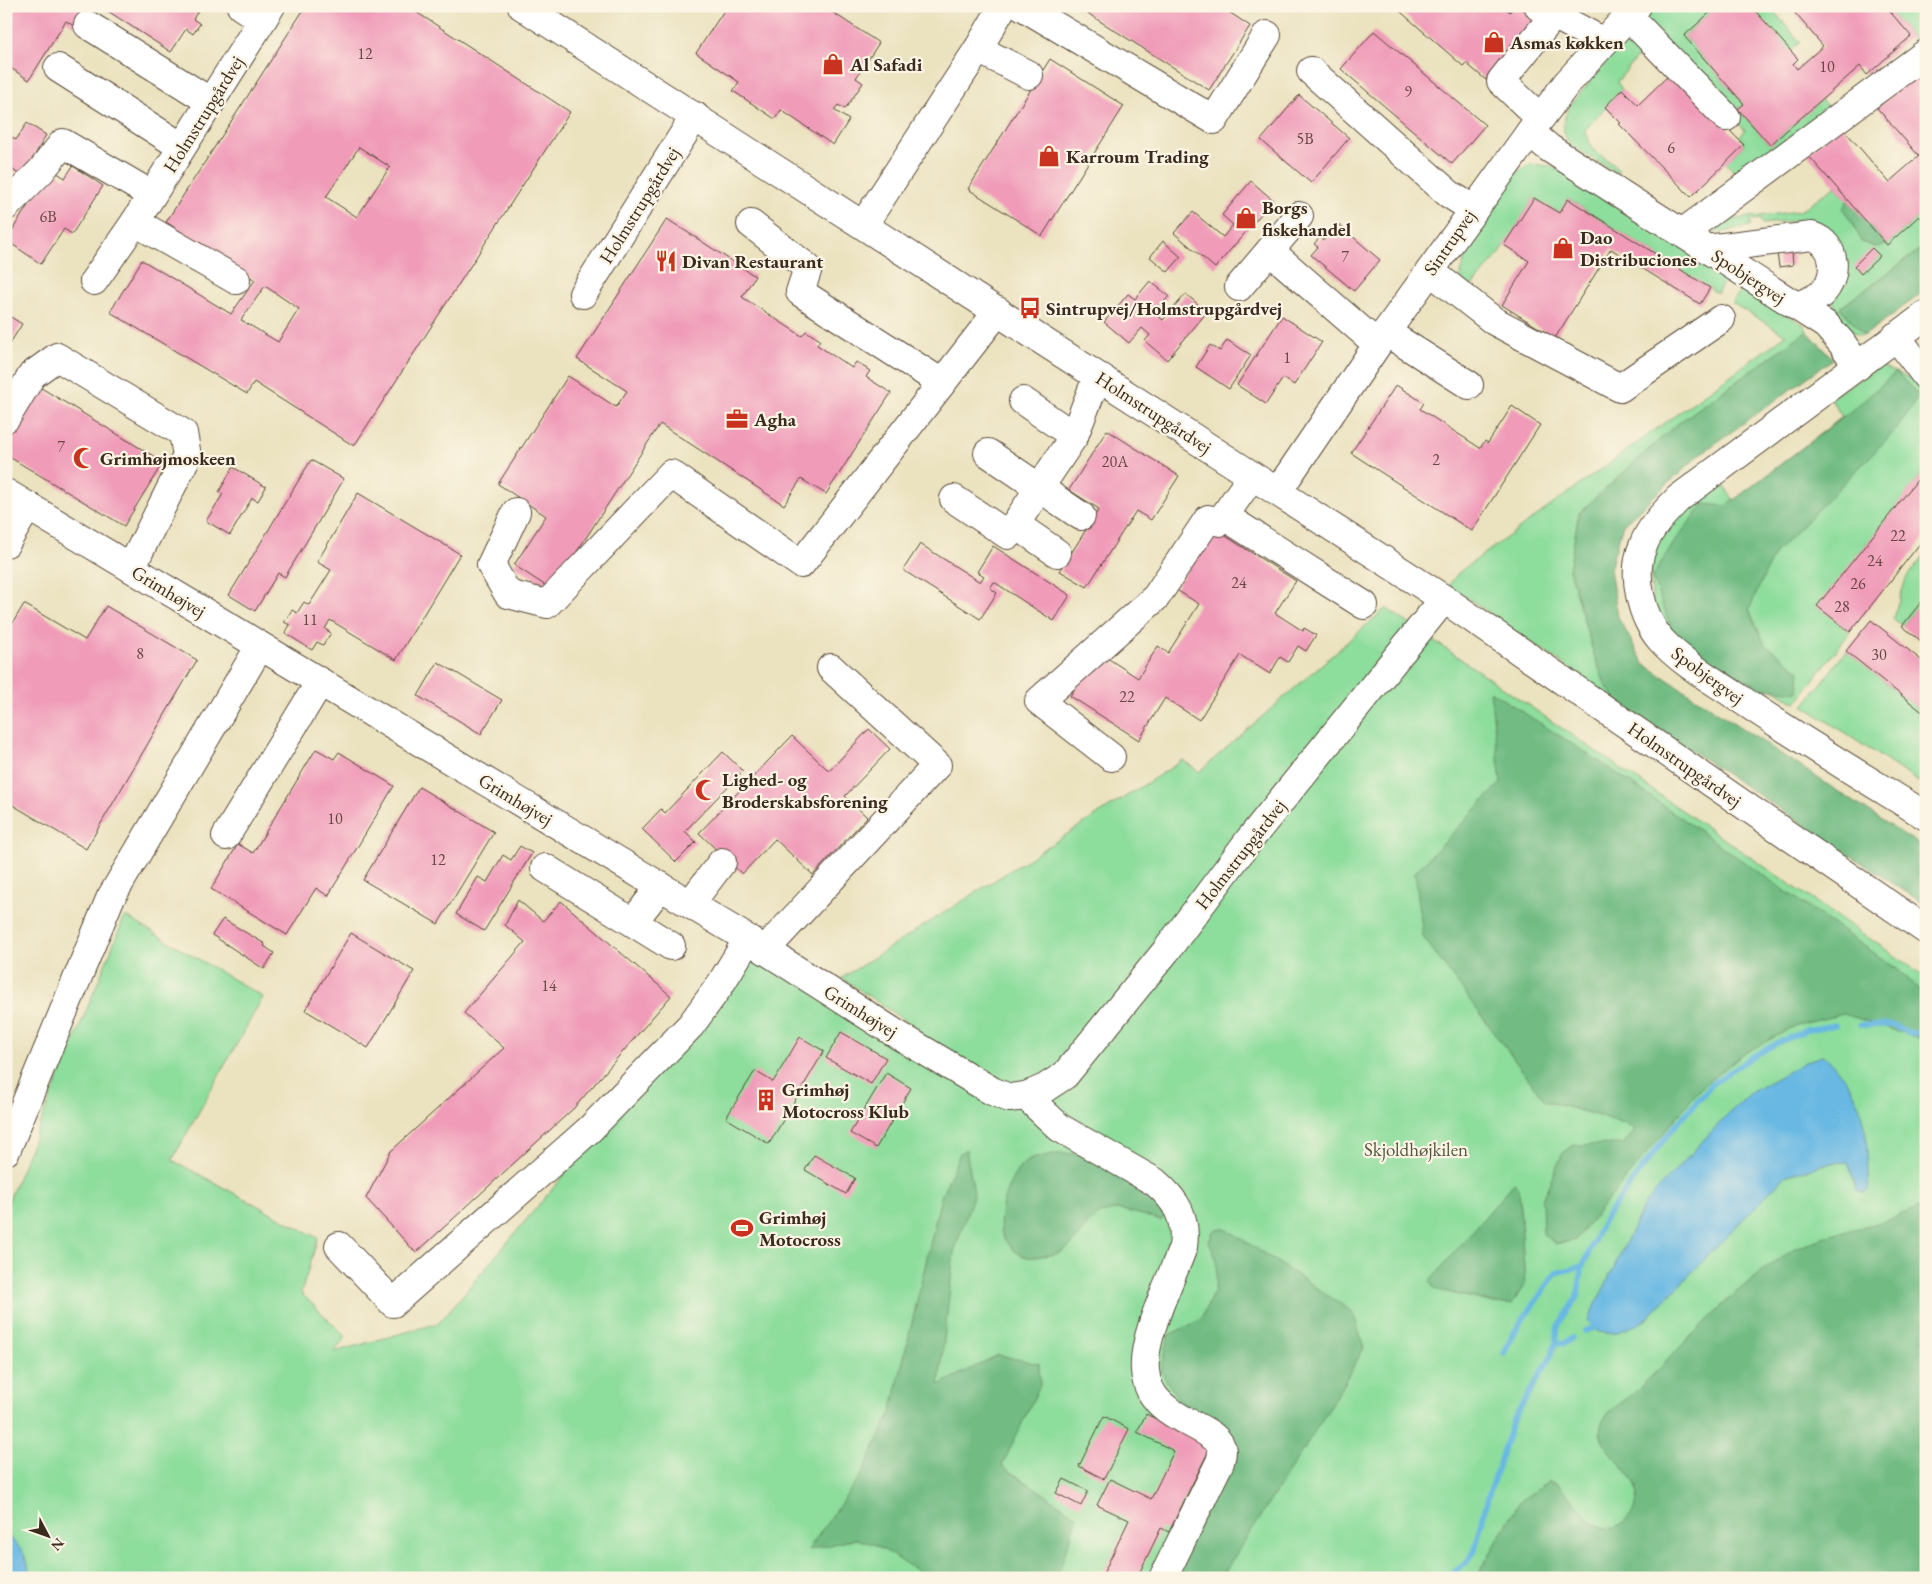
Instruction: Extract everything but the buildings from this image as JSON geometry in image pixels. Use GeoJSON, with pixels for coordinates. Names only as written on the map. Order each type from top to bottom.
{"type":"FeatureCollection","features":[{"type":"Feature","properties":{"kind":"street","name":"Holmstrupgårdvej"},"geometry":{"type":"LineString","coordinates":[[522,6],[864,224],[1444,599],[1926,930]]}},
{"type":"Feature","properties":{"kind":"street"},"geometry":{"type":"LineString","coordinates":[[864,224],[978,49],[1003,6]]}},
{"type":"Feature","properties":{"kind":"street"},"geometry":{"type":"LineString","coordinates":[[1022,6],[1214,120],[1267,35]]}},
{"type":"Feature","properties":{"kind":"street","name":"Holmstrupgårdvej"},"geometry":{"type":"LineString","coordinates":[[94,281],[152,196],[211,102],[258,11]]}},
{"type":"Feature","properties":{"kind":"street"},"geometry":{"type":"LineString","coordinates":[[1546,11],[1604,42]]}},
{"type":"Feature","properties":{"kind":"street","name":"Spobjergvej"},"geometry":{"type":"LineString","coordinates":[[1546,11],[1500,80],[1535,125],[1549,148],[1826,325],[1858,366]]}},
{"type":"Feature","properties":{"kind":"street"},"geometry":{"type":"LineString","coordinates":[[1633,11],[1726,117]]}},
{"type":"Feature","properties":{"kind":"street","name":"Sintrupvej"},"geometry":{"type":"LineString","coordinates":[[1278,491],[1473,209],[1566,83],[1633,11]]}},
{"type":"Feature","properties":{"kind":"street"},"geometry":{"type":"LineString","coordinates":[[88,25],[211,102]]}},
{"type":"Feature","properties":{"kind":"street"},"geometry":{"type":"LineString","coordinates":[[978,49],[1029,75]]}},
{"type":"Feature","properties":{"kind":"street"},"geometry":{"type":"LineString","coordinates":[[1682,232],[1925,54]]}},
{"type":"Feature","properties":{"kind":"street"},"geometry":{"type":"LineString","coordinates":[[58,68],[182,147]]}},
{"type":"Feature","properties":{"kind":"street"},"geometry":{"type":"LineString","coordinates":[[1311,72],[1450,194],[1473,209]]}},
{"type":"Feature","properties":{"kind":"street","name":"Holmstrupgårdvej"},"geometry":{"type":"LineString","coordinates":[[583,294],[695,116]]}},
{"type":"Feature","properties":{"kind":"street"},"geometry":{"type":"LineString","coordinates":[[6,206],[41,170],[63,143],[152,196]]}},
{"type":"Feature","properties":{"kind":"street"},"geometry":{"type":"LineString","coordinates":[[1238,287],[1300,216]]}},
{"type":"Feature","properties":{"kind":"street"},"geometry":{"type":"LineString","coordinates":[[135,222],[236,280]]}},
{"type":"Feature","properties":{"kind":"street"},"geometry":{"type":"LineString","coordinates":[[751,224],[808,268],[800,292],[942,383]]}},
{"type":"Feature","properties":{"kind":"street"},"geometry":{"type":"LineString","coordinates":[[1707,249],[1812,236],[1818,238],[1831,253],[1834,269],[1832,277],[1820,295],[1797,306]]}},
{"type":"Feature","properties":{"kind":"street"},"geometry":{"type":"LineString","coordinates":[[1270,251],[1382,338],[1469,385]]}},
{"type":"Feature","properties":{"kind":"street"},"geometry":{"type":"LineString","coordinates":[[1430,271],[1494,321],[1620,388],[1721,320]]}},
{"type":"Feature","properties":{"kind":"street"},"geometry":{"type":"LineString","coordinates":[[516,512],[491,565],[508,594],[547,604],[671,474],[801,564],[998,312]]}},
{"type":"Feature","properties":{"kind":"street","name":"Spobjergvej"},"geometry":{"type":"LineString","coordinates":[[1926,315],[1679,498],[1659,518],[1642,547],[1638,570],[1640,593],[1647,616],[1660,639],[1685,661],[1782,728],[1926,816]]}},
{"type":"Feature","properties":{"kind":"street"},"geometry":{"type":"LineString","coordinates":[[1896,336],[1926,376]]}},
{"type":"Feature","properties":{"kind":"street"},"geometry":{"type":"LineString","coordinates":[[6,418],[32,375],[57,357],[183,433],[187,456],[131,568]]}},
{"type":"Feature","properties":{"kind":"street"},"geometry":{"type":"LineString","coordinates":[[954,499],[1008,535],[1074,436],[1092,390],[1102,378]]}},
{"type":"Feature","properties":{"kind":"street"},"geometry":{"type":"LineString","coordinates":[[1023,402],[1074,436]]}},
{"type":"Feature","properties":{"kind":"street"},"geometry":{"type":"LineString","coordinates":[[988,453],[1082,516]]}},
{"type":"Feature","properties":{"kind":"street"},"geometry":{"type":"LineString","coordinates":[[1111,757],[1039,701],[1156,597],[1208,519],[1220,522],[1245,486]]}},
{"type":"Feature","properties":{"kind":"street"},"geometry":{"type":"LineString","coordinates":[[8,536],[17,500]]}},
{"type":"Feature","properties":{"kind":"street","name":"Grimhøjvej"},"geometry":{"type":"LineString","coordinates":[[17,500],[661,886],[890,1030],[992,1091],[1009,1098],[1026,1096]]}},
{"type":"Feature","properties":{"kind":"street"},"geometry":{"type":"LineString","coordinates":[[1224,516],[1364,605]]}},
{"type":"Feature","properties":{"kind":"street"},"geometry":{"type":"LineString","coordinates":[[1015,524],[1057,553]]}},
{"type":"Feature","properties":{"kind":"street","name":"Holmstrupgårdvej"},"geometry":{"type":"LineString","coordinates":[[1026,1096],[1045,1088],[1065,1075],[1088,1048],[1166,951],[1256,831],[1444,599]]}},
{"type":"Feature","properties":{"kind":"street"},"geometry":{"type":"LineString","coordinates":[[6,1151],[110,899],[260,646]]}},
{"type":"Feature","properties":{"kind":"street"},"geometry":{"type":"LineString","coordinates":[[339,1246],[393,1303],[590,1129],[691,1025],[720,985],[756,944],[937,765],[832,668]]}},
{"type":"Feature","properties":{"kind":"street"},"geometry":{"type":"LineString","coordinates":[[226,836],[320,682]]}},
{"type":"Feature","properties":{"kind":"street"},"geometry":{"type":"LineString","coordinates":[[690,904],[722,862]]}},
{"type":"Feature","properties":{"kind":"street"},"geometry":{"type":"LineString","coordinates":[[545,868],[671,946]]}},
{"type":"Feature","properties":{"kind":"street"},"geometry":{"type":"LineString","coordinates":[[633,922],[661,886]]}},
{"type":"Feature","properties":{"kind":"street"},"geometry":{"type":"LineString","coordinates":[[1026,1096],[1060,1128],[1155,1182],[1168,1193],[1180,1212],[1185,1230],[1183,1247],[1147,1344],[1144,1369],[1148,1391],[1164,1408],[1215,1437],[1222,1449],[1220,1462],[1163,1578]]}},
{"type":"Feature","properties":{"kind":"green space"},"geometry":{"type":"Polygon","coordinates":[[[1654,6],[1717,6],[1684,36],[1744,104],[1738,109],[1770,145],[1821,100],[1831,109],[1737,176],[1726,162],[1744,145],[1740,136],[1745,130],[1645,21],[1647,14],[1654,6]]]}},
{"type":"Feature","properties":{"kind":"green space"},"geometry":{"type":"Polygon","coordinates":[[[1751,6],[1769,6],[1800,42],[1790,51],[1751,6]]]}},
{"type":"Feature","properties":{"kind":"green space"},"geometry":{"type":"Polygon","coordinates":[[[1885,6],[1926,6],[1926,58],[1911,36],[1885,6]]]}},
{"type":"Feature","properties":{"kind":"green space"},"geometry":{"type":"Polygon","coordinates":[[[1627,38],[1633,39],[1643,50],[1617,82],[1622,89],[1585,130],[1592,149],[1613,164],[1619,171],[1617,173],[1571,145],[1565,134],[1564,124],[1566,114],[1572,103],[1627,38]]]}},
{"type":"Feature","properties":{"kind":"green space"},"geometry":{"type":"Polygon","coordinates":[[[1530,164],[1550,166],[1562,172],[1727,277],[1717,293],[1568,199],[1559,213],[1534,198],[1501,252],[1471,287],[1461,280],[1460,276],[1471,236],[1515,174],[1530,164]]]}},
{"type":"Feature","properties":{"kind":"green space"},"geometry":{"type":"Polygon","coordinates":[[[1835,186],[1887,245],[1919,216],[1924,221],[1926,220],[1926,245],[1840,308],[1865,335],[1854,332],[1844,322],[1836,307],[1823,270],[1813,223],[1791,221],[1762,224],[1760,219],[1750,221],[1751,226],[1728,231],[1716,232],[1707,227],[1722,214],[1727,220],[1800,211],[1835,186]]]}},
{"type":"Feature","properties":{"kind":"green space"},"geometry":{"type":"Polygon","coordinates":[[[1848,200],[1887,245],[1875,247],[1861,242],[1854,225],[1843,209],[1848,200]]]}},
{"type":"Feature","properties":{"kind":"green space"},"geometry":{"type":"Polygon","coordinates":[[[1926,245],[1926,290],[1865,335],[1840,308],[1926,245]]]}},
{"type":"Feature","properties":{"kind":"green space"},"geometry":{"type":"Polygon","coordinates":[[[1743,287],[1804,325],[1807,331],[1676,425],[1579,513],[1569,570],[1595,658],[1606,686],[1622,705],[1449,585],[1458,573],[1786,335],[1732,303],[1743,287]]]}},
{"type":"Feature","properties":{"kind":"green space"},"geometry":{"type":"Polygon","coordinates":[[[1807,331],[1833,359],[1702,453],[1623,524],[1610,569],[1618,617],[1644,664],[1926,849],[1926,905],[1622,705],[1606,686],[1595,658],[1569,570],[1579,513],[1676,425],[1807,331]]]}},
{"type":"Feature","properties":{"kind":"green space"},"geometry":{"type":"Polygon","coordinates":[[[1881,366],[1913,380],[1926,394],[1926,469],[1818,606],[1850,632],[1796,703],[1770,687],[1762,698],[1673,639],[1653,605],[1649,557],[1669,520],[1719,479],[1734,500],[1842,417],[1830,398],[1881,366]]]}},
{"type":"Feature","properties":{"kind":"green space"},"geometry":{"type":"Polygon","coordinates":[[[1896,372],[1919,396],[1896,430],[1774,554],[1749,610],[1765,644],[1800,671],[1798,692],[1763,688],[1711,661],[1673,633],[1652,577],[1677,538],[1704,504],[1726,506],[1855,408],[1896,372]]]}},
{"type":"Feature","properties":{"kind":"green space"},"geometry":{"type":"Polygon","coordinates":[[[1926,553],[1926,596],[1902,626],[1893,618],[1906,579],[1926,553]]]}},
{"type":"Feature","properties":{"kind":"green space","name":"Skjoldhøjkilen"},"geometry":{"type":"Polygon","coordinates":[[[1386,608],[1926,977],[1926,1578],[6,1578],[6,1207],[125,916],[263,997],[172,1160],[318,1238],[301,1293],[346,1337],[334,1352],[439,1323],[691,1025],[748,939],[898,1035],[910,1024],[842,978],[1183,760],[1199,772],[1386,608]]]}},
{"type":"Feature","properties":{"kind":"green space"},"geometry":{"type":"Polygon","coordinates":[[[1846,651],[1926,715],[1926,787],[1804,706],[1846,651]]]}},
{"type":"Feature","properties":{"kind":"green space"},"geometry":{"type":"Polygon","coordinates":[[[1490,691],[1608,767],[1897,969],[1926,995],[1926,1043],[1922,1039],[1844,1014],[1797,1025],[1741,1055],[1700,1089],[1575,1240],[1556,1244],[1543,1234],[1542,1200],[1563,1153],[1574,1145],[1623,1144],[1635,1131],[1624,1123],[1545,1101],[1423,937],[1415,872],[1501,783],[1490,691]]]}},
{"type":"Feature","properties":{"kind":"green space"},"geometry":{"type":"Polygon","coordinates":[[[966,1149],[974,1193],[954,1252],[939,1385],[998,1355],[1039,1364],[1040,1385],[1002,1466],[1077,1516],[1057,1578],[929,1578],[876,1545],[856,1539],[808,1550],[863,1472],[891,1413],[941,1197],[960,1153],[966,1149]]]}},
{"type":"Feature","properties":{"kind":"green space"},"geometry":{"type":"Polygon","coordinates":[[[1053,1154],[1090,1154],[1135,1181],[1168,1211],[1161,1221],[1128,1211],[1109,1211],[1099,1215],[1091,1222],[1065,1250],[1055,1254],[1036,1257],[1023,1256],[1011,1247],[1002,1235],[1000,1223],[1003,1203],[1010,1183],[1021,1166],[1027,1161],[1053,1154]]]}},
{"type":"Feature","properties":{"kind":"green space"},"geometry":{"type":"Polygon","coordinates":[[[1514,1183],[1519,1188],[1525,1284],[1512,1304],[1498,1304],[1434,1289],[1430,1281],[1514,1183]]]}},
{"type":"Feature","properties":{"kind":"green space"},"geometry":{"type":"Polygon","coordinates":[[[1926,1204],[1926,1578],[1476,1578],[1520,1501],[1549,1481],[1559,1485],[1594,1523],[1612,1528],[1621,1525],[1627,1519],[1635,1507],[1638,1494],[1635,1483],[1603,1441],[1600,1431],[1604,1419],[1614,1408],[1633,1394],[1720,1307],[1752,1279],[1798,1248],[1834,1234],[1883,1221],[1926,1204]]]}},
{"type":"Feature","properties":{"kind":"green space"},"geometry":{"type":"Polygon","coordinates":[[[1225,1228],[1353,1312],[1364,1348],[1327,1412],[1221,1578],[1171,1578],[1234,1455],[1183,1406],[1161,1372],[1169,1335],[1200,1320],[1215,1290],[1217,1261],[1209,1242],[1213,1231],[1225,1228]]]}},
{"type":"Feature","properties":{"kind":"water"},"geometry":{"type":"Polygon","coordinates":[[[1822,1056],[1831,1062],[1850,1086],[1862,1114],[1865,1128],[1869,1190],[1865,1193],[1857,1190],[1848,1162],[1829,1163],[1785,1176],[1647,1319],[1624,1330],[1615,1332],[1600,1332],[1593,1328],[1588,1321],[1645,1203],[1726,1116],[1752,1092],[1807,1061],[1822,1056]]]}},
{"type":"Feature","properties":{"kind":"water"},"geometry":{"type":"Polygon","coordinates":[[[6,1535],[24,1554],[28,1565],[29,1578],[6,1578],[6,1535]]]}},
{"type":"Feature","properties":{"kind":"waterway"},"geometry":{"type":"LineString","coordinates":[[1446,1578],[1468,1562],[1475,1550],[1488,1497],[1513,1420],[1547,1364],[1556,1343],[1558,1326],[1577,1297],[1583,1266],[1603,1221],[1668,1134],[1713,1083],[1750,1058],[1781,1041],[1807,1030],[1835,1025]]}},
{"type":"Feature","properties":{"kind":"waterway"},"geometry":{"type":"LineString","coordinates":[[1860,1025],[1894,1025],[1907,1032],[1926,1035]]}},
{"type":"Feature","properties":{"kind":"waterway"},"geometry":{"type":"LineString","coordinates":[[1504,1354],[1512,1335],[1556,1273],[1583,1266]]}},
{"type":"Feature","properties":{"kind":"waterway"},"geometry":{"type":"LineString","coordinates":[[1584,1331],[1592,1329]]}},
{"type":"Feature","properties":{"kind":"waterway"},"geometry":{"type":"LineString","coordinates":[[1556,1343],[1564,1344],[1572,1338]]}},
{"type":"Feature","properties":{"kind":"place","name":"Asmas køkken"},"geometry":{"type":"Point","coordinates":[1494,42]}},
{"type":"Feature","properties":{"kind":"place","name":"Al Safadi"},"geometry":{"type":"Point","coordinates":[833,64]}},
{"type":"Feature","properties":{"kind":"place","name":"Karroum Trading"},"geometry":{"type":"Point","coordinates":[1049,156]}},
{"type":"Feature","properties":{"kind":"place","name":"Borgs fiskehandel"},"geometry":{"type":"Point","coordinates":[1246,218]}},
{"type":"Feature","properties":{"kind":"place","name":"Dao Distribuciones"},"geometry":{"type":"Point","coordinates":[1563,248]}},
{"type":"Feature","properties":{"kind":"place","name":"Divan Restaurant"},"geometry":{"type":"Point","coordinates":[666,261]}},
{"type":"Feature","properties":{"kind":"place","name":"Sintrupvej/Holmstrupgårdvej"},"geometry":{"type":"Point","coordinates":[1030,308]}},
{"type":"Feature","properties":{"kind":"place","name":"Agha"},"geometry":{"type":"Point","coordinates":[737,419]}},
{"type":"Feature","properties":{"kind":"place","name":"Grimhøjmoskeen"},"geometry":{"type":"Point","coordinates":[84,458]}},
{"type":"Feature","properties":{"kind":"place","name":"Lighed- og Broderskabsforening"},"geometry":{"type":"Point","coordinates":[706,790]}},
{"type":"Feature","properties":{"kind":"place","name":"Grimhøj Motocross Klub"},"geometry":{"type":"Point","coordinates":[766,1100]}},
{"type":"Feature","properties":{"kind":"place","name":"Grimhøj Motocross"},"geometry":{"type":"Point","coordinates":[742,1228]}}]}
